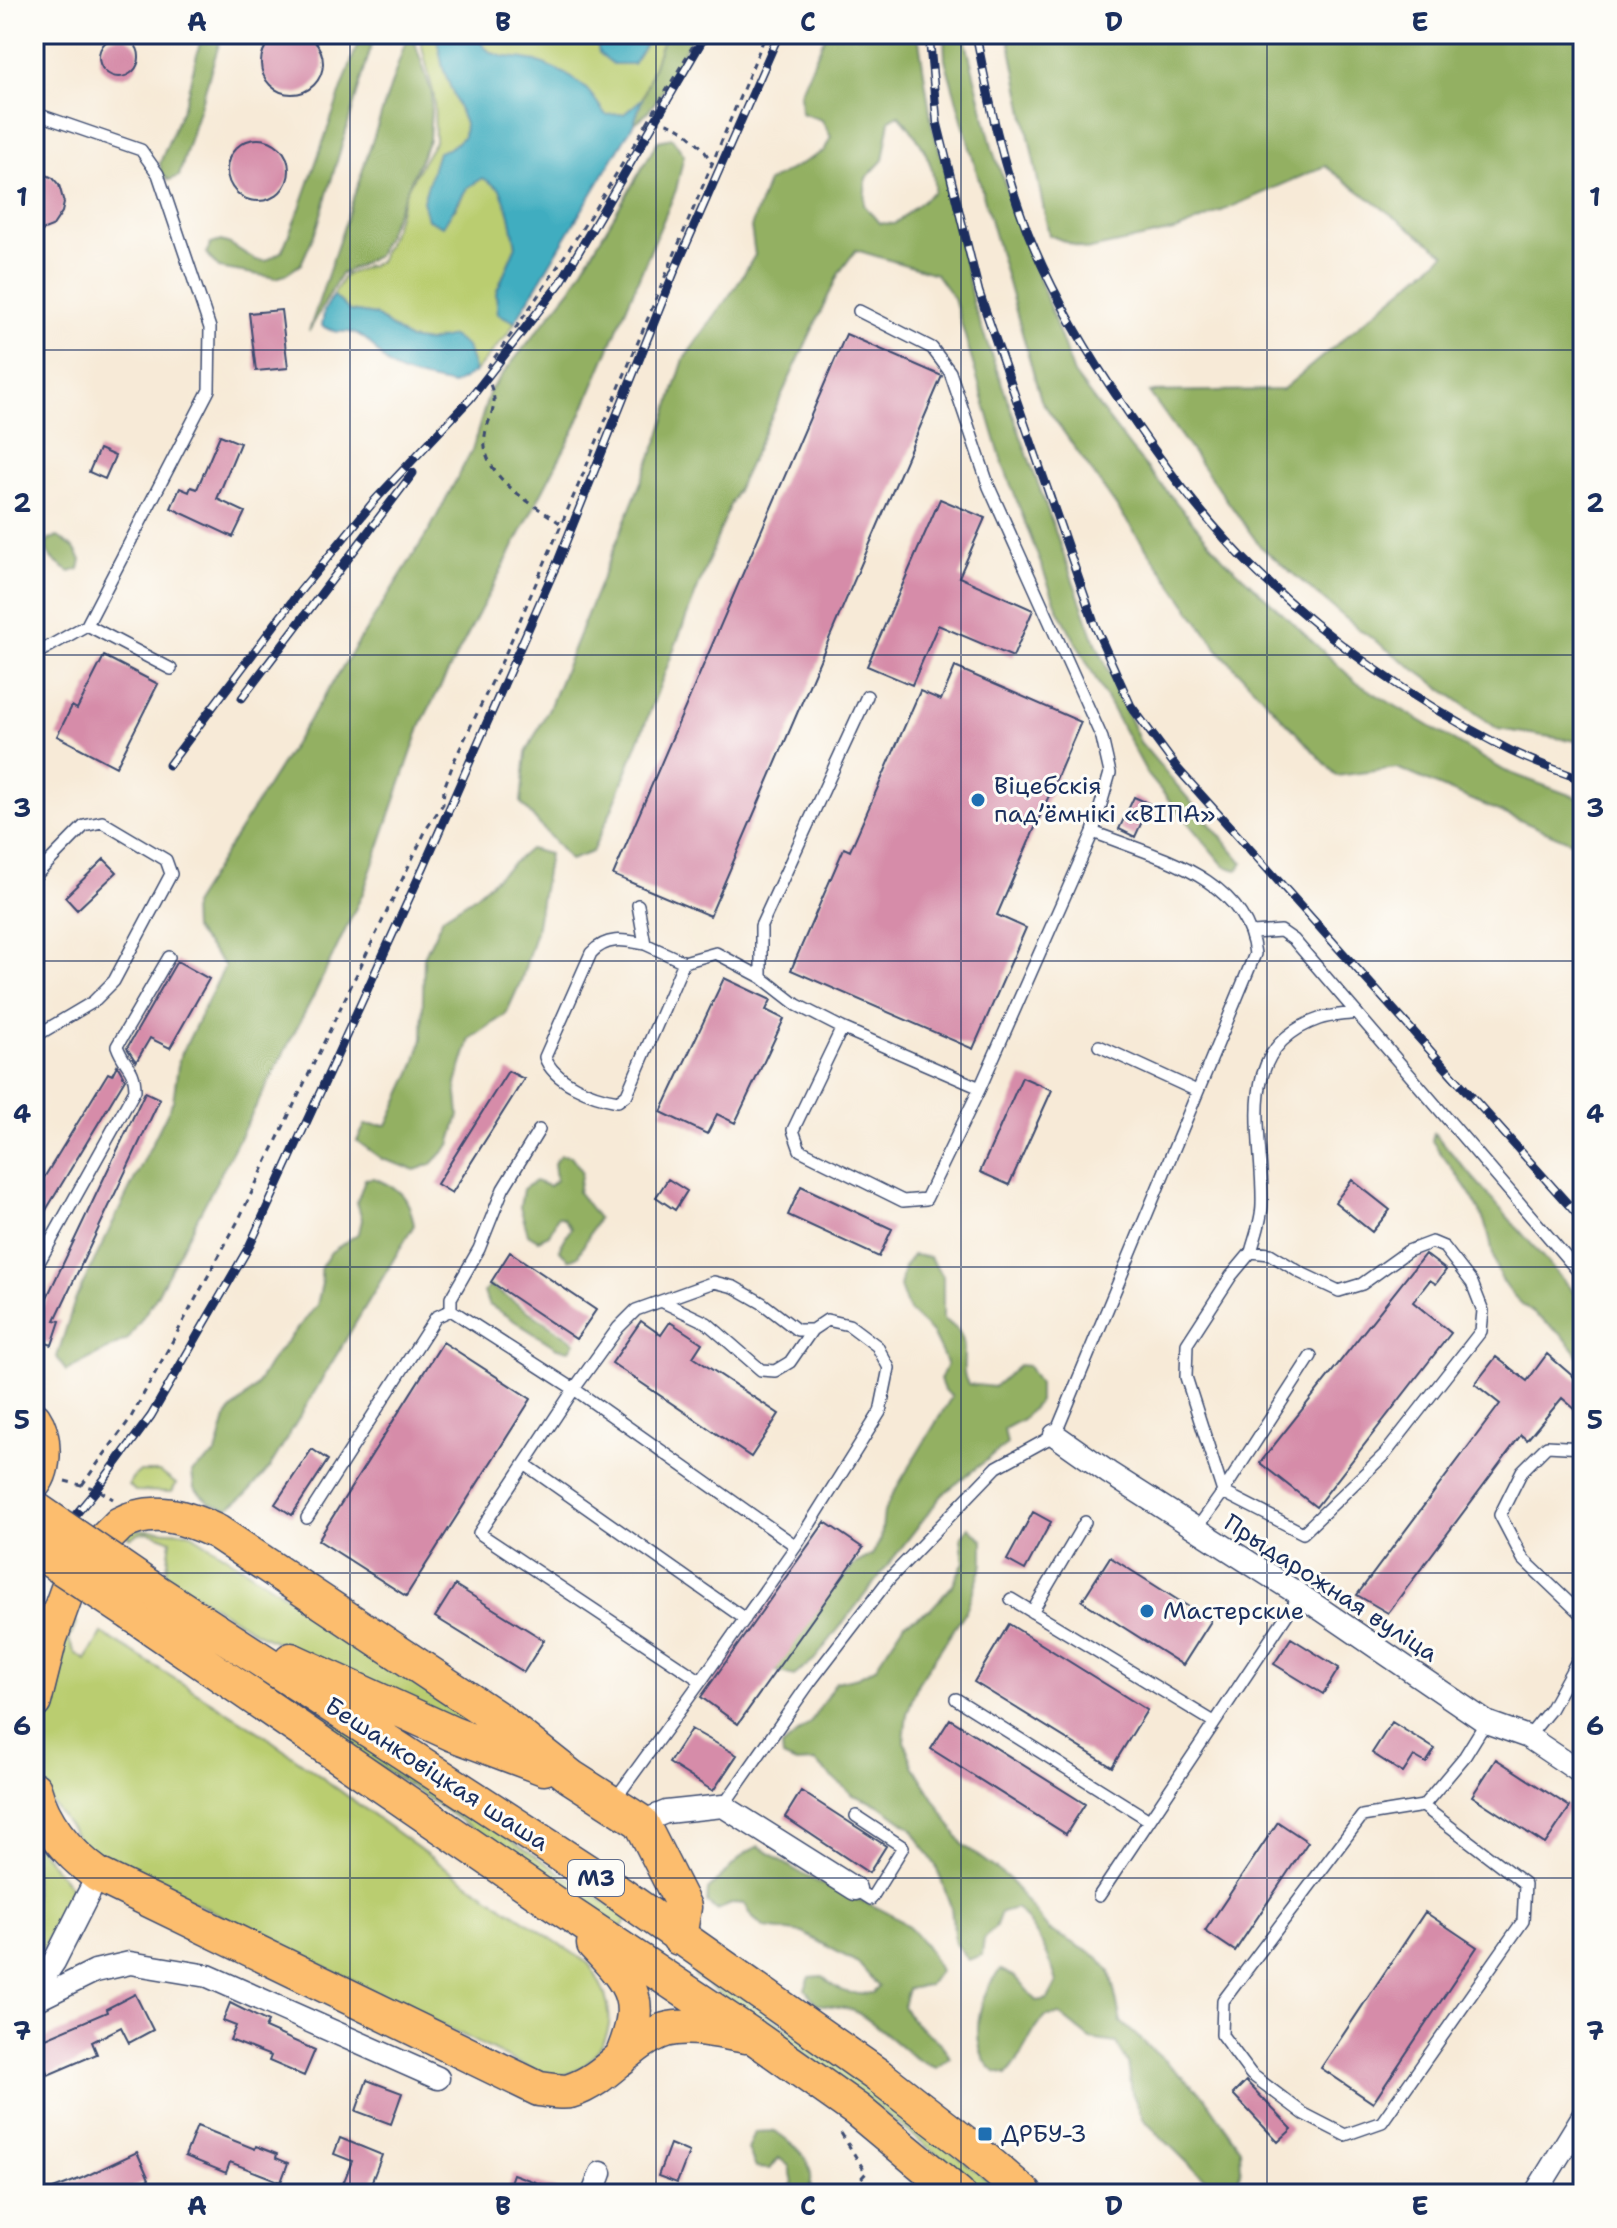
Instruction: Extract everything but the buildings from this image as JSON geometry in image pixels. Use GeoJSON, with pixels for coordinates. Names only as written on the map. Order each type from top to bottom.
{"type":"FeatureCollection","features":[{"type":"Feature","properties":{"kind":"main road"},"geometry":{"type":"LineString","coordinates":[[34,1419],[43,1444],[36,1489]]}},
{"type":"Feature","properties":{"kind":"main road","name":"Бешанковіцкая шаша"},"geometry":{"type":"LineString","coordinates":[[36,1489],[141,1601],[555,1904],[857,2110],[958,2194]]}},
{"type":"Feature","properties":{"kind":"main road"},"geometry":{"type":"LineString","coordinates":[[34,1702],[50,1638],[75,1569],[120,1524],[140,1516],[160,1514],[187,1518],[217,1532],[491,1733],[571,1777],[641,1822],[684,1907],[679,1938]]}},
{"type":"Feature","properties":{"kind":"main road","name":"Бешанковіцкая шаша"},"geometry":{"type":"LineString","coordinates":[[34,1549],[141,1601],[218,1630],[600,1880],[880,2077],[1025,2194]]}},
{"type":"Feature","properties":{"kind":"main road"},"geometry":{"type":"LineString","coordinates":[[218,1630],[334,1677],[491,1733]]}},
{"type":"Feature","properties":{"kind":"main road"},"geometry":{"type":"LineString","coordinates":[[34,1789],[53,1831],[74,1857],[98,1875],[539,2089],[567,2092],[605,2074],[621,2059],[664,2031],[686,2027],[754,2037]]}},
{"type":"Feature","properties":{"kind":"main road"},"geometry":{"type":"LineString","coordinates":[[555,1904],[618,1970],[635,1999],[629,2039],[621,2059]]}},
{"type":"Feature","properties":{"kind":"street","name":"Прыдарожная вуліца"},"geometry":{"type":"LineString","coordinates":[[1055,1435],[1196,1530],[1300,1595],[1486,1722],[1528,1737],[1583,1774]]}},
{"type":"Feature","properties":{"kind":"street"},"geometry":{"type":"LineString","coordinates":[[641,1822],[666,1812],[723,1806],[855,1889]]}},
{"type":"Feature","properties":{"kind":"street"},"geometry":{"type":"LineString","coordinates":[[34,1992],[54,1962],[98,1875]]}},
{"type":"Feature","properties":{"kind":"street"},"geometry":{"type":"LineString","coordinates":[[657,1973],[679,1938]]}},
{"type":"Feature","properties":{"kind":"street"},"geometry":{"type":"LineString","coordinates":[[34,2001],[95,1971],[130,1963],[208,1976],[438,2078]]}},
{"type":"Feature","properties":{"kind":"street"},"geometry":{"type":"LineString","coordinates":[[1535,2194],[1583,2116]]}},
{"type":"Feature","properties":{"kind":"lane"},"geometry":{"type":"LineString","coordinates":[[34,113],[141,150],[158,174],[210,328],[209,390],[87,625],[34,655]]}},
{"type":"Feature","properties":{"kind":"lane"},"geometry":{"type":"LineString","coordinates":[[842,1028],[793,1130],[800,1150],[903,1201],[926,1199],[980,1088],[1093,832],[1110,773],[1102,738],[989,487],[950,372],[932,348],[859,311]]}},
{"type":"Feature","properties":{"kind":"lane"},"geometry":{"type":"LineString","coordinates":[[87,625],[171,669]]}},
{"type":"Feature","properties":{"kind":"lane"},"geometry":{"type":"LineString","coordinates":[[761,977],[761,926],[867,696]]}},
{"type":"Feature","properties":{"kind":"lane"},"geometry":{"type":"LineString","coordinates":[[34,877],[84,826],[102,822],[166,860],[171,874],[114,981],[93,1002],[39,1034],[34,1033]]}},
{"type":"Feature","properties":{"kind":"lane"},"geometry":{"type":"LineString","coordinates":[[723,1806],[810,1682],[890,1578],[997,1467],[1055,1435],[1255,954],[1253,933],[1239,909],[1211,884],[1179,865],[1093,832]]}},
{"type":"Feature","properties":{"kind":"lane"},"geometry":{"type":"LineString","coordinates":[[638,905],[645,944]]}},
{"type":"Feature","properties":{"kind":"lane"},"geometry":{"type":"LineString","coordinates":[[1253,933],[1281,931],[1294,940],[1583,1277]]}},
{"type":"Feature","properties":{"kind":"lane"},"geometry":{"type":"LineString","coordinates":[[684,962],[627,1094],[618,1101],[606,1099],[558,1077],[549,1067],[545,1057],[591,953],[598,946],[616,939],[645,944],[684,962],[716,953],[761,977],[797,1005],[980,1088]]}},
{"type":"Feature","properties":{"kind":"lane"},"geometry":{"type":"LineString","coordinates":[[34,1271],[135,1090],[135,1075],[121,1057],[117,1046],[169,957]]}},
{"type":"Feature","properties":{"kind":"lane"},"geometry":{"type":"LineString","coordinates":[[1251,1252],[1270,1254],[1339,1291],[1362,1284],[1408,1251],[1432,1242],[1444,1247],[1472,1283],[1483,1311],[1481,1331],[1385,1454],[1303,1533],[1223,1492],[1186,1377],[1187,1344],[1231,1276],[1251,1252],[1262,1206],[1258,1121],[1264,1065],[1293,1032],[1319,1019],[1356,1013]]}},
{"type":"Feature","properties":{"kind":"lane"},"geometry":{"type":"LineString","coordinates":[[1099,1046],[1197,1091]]}},
{"type":"Feature","properties":{"kind":"lane"},"geometry":{"type":"LineString","coordinates":[[451,1310],[451,1298],[479,1249],[503,1189],[539,1130]]}},
{"type":"Feature","properties":{"kind":"lane"},"geometry":{"type":"LineString","coordinates":[[701,1681],[479,1533],[574,1389],[618,1328],[636,1310],[714,1282],[734,1287],[762,1303],[797,1330],[812,1330]]}},
{"type":"Feature","properties":{"kind":"lane"},"geometry":{"type":"LineString","coordinates":[[612,1802],[796,1546],[880,1412],[889,1368],[877,1346],[849,1325],[827,1320],[812,1330],[790,1362],[775,1371],[761,1370],[707,1323],[661,1301]]}},
{"type":"Feature","properties":{"kind":"lane"},"geometry":{"type":"LineString","coordinates":[[451,1310],[574,1389],[796,1546]]}},
{"type":"Feature","properties":{"kind":"lane"},"geometry":{"type":"LineString","coordinates":[[307,1518],[436,1317],[451,1310]]}},
{"type":"Feature","properties":{"kind":"lane"},"geometry":{"type":"LineString","coordinates":[[1196,1530],[1311,1356]]}},
{"type":"Feature","properties":{"kind":"lane"},"geometry":{"type":"LineString","coordinates":[[1583,1448],[1547,1446],[1522,1471],[1500,1515],[1523,1559],[1583,1616]]}},
{"type":"Feature","properties":{"kind":"lane"},"geometry":{"type":"LineString","coordinates":[[526,1465],[745,1619]]}},
{"type":"Feature","properties":{"kind":"lane"},"geometry":{"type":"LineString","coordinates":[[1032,1612],[1085,1522]]}},
{"type":"Feature","properties":{"kind":"lane"},"geometry":{"type":"LineString","coordinates":[[1099,1896],[1300,1595]]}},
{"type":"Feature","properties":{"kind":"lane"},"geometry":{"type":"LineString","coordinates":[[1011,1599],[1214,1722]]}},
{"type":"Feature","properties":{"kind":"lane"},"geometry":{"type":"LineString","coordinates":[[1528,1737],[1550,1710],[1583,1650]]}},
{"type":"Feature","properties":{"kind":"lane"},"geometry":{"type":"LineString","coordinates":[[956,1699],[1149,1820]]}},
{"type":"Feature","properties":{"kind":"lane"},"geometry":{"type":"LineString","coordinates":[[1423,1806],[1525,1884],[1523,1921],[1382,2122],[1345,2135],[1304,2114],[1251,2074],[1222,2035],[1223,2001],[1362,1816],[1423,1806],[1465,1756],[1486,1722]]}},
{"type":"Feature","properties":{"kind":"lane"},"geometry":{"type":"LineString","coordinates":[[855,1889],[871,1899],[903,1847],[856,1816]]}},
{"type":"Feature","properties":{"kind":"path"},"geometry":{"type":"LineString","coordinates":[[562,524],[507,485],[492,466],[485,451],[484,437],[494,400],[486,369],[532,308],[700,34]]}},
{"type":"Feature","properties":{"kind":"path"},"geometry":{"type":"LineString","coordinates":[[82,1485],[130,1419],[238,1221],[427,828],[443,804],[444,788],[455,759],[562,524],[766,34]]}},
{"type":"Feature","properties":{"kind":"path"},"geometry":{"type":"LineString","coordinates":[[647,123],[657,121],[688,133],[705,150],[712,164]]}},
{"type":"Feature","properties":{"kind":"path"},"geometry":{"type":"LineString","coordinates":[[36,1489],[82,1485],[97,1489],[140,1516]]}},
{"type":"Feature","properties":{"kind":"path"},"geometry":{"type":"LineString","coordinates":[[841,2133],[866,2173],[846,2194]]}},
{"type":"Feature","properties":{"kind":"green space"},"geometry":{"type":"Polygon","coordinates":[[[202,34],[222,34],[179,176],[169,180],[161,173],[160,163],[186,99],[202,34]]]}},
{"type":"Feature","properties":{"kind":"green space"},"geometry":{"type":"Polygon","coordinates":[[[361,34],[375,34],[317,228],[301,264],[276,278],[219,268],[206,253],[211,244],[221,241],[256,260],[266,261],[282,251],[361,34]]]}},
{"type":"Feature","properties":{"kind":"green space"},"geometry":{"type":"Polygon","coordinates":[[[408,34],[416,34],[414,39],[432,94],[429,140],[377,256],[341,274],[309,331],[408,34]]]}},
{"type":"Feature","properties":{"kind":"green space"},"geometry":{"type":"Polygon","coordinates":[[[419,34],[436,34],[443,68],[465,124],[464,136],[438,153],[423,201],[428,220],[455,209],[467,188],[483,178],[500,188],[510,215],[516,246],[496,293],[498,313],[515,322],[475,372],[467,347],[408,339],[375,315],[350,311],[333,295],[345,275],[379,262],[406,190],[435,141],[434,96],[419,34]]]}},
{"type":"Feature","properties":{"kind":"green space"},"geometry":{"type":"Polygon","coordinates":[[[476,34],[605,34],[597,43],[646,44],[649,34],[665,34],[642,99],[624,114],[606,115],[582,85],[532,60],[505,59],[483,48],[476,34]]]}},
{"type":"Feature","properties":{"kind":"green space"},"geometry":{"type":"Polygon","coordinates":[[[665,34],[693,34],[659,96],[634,123],[665,34]]]}},
{"type":"Feature","properties":{"kind":"green space"},"geometry":{"type":"Polygon","coordinates":[[[826,34],[918,34],[932,125],[952,193],[973,304],[1093,636],[1140,742],[1243,863],[1237,870],[1224,866],[1148,775],[1058,609],[1001,459],[954,299],[936,274],[856,250],[839,273],[730,505],[612,809],[592,852],[570,860],[521,803],[526,753],[550,706],[660,435],[684,359],[755,255],[751,227],[768,182],[824,151],[831,137],[822,120],[801,113],[800,93],[826,34]],[[899,115],[890,120],[883,160],[866,178],[864,205],[879,223],[894,224],[934,191],[929,160],[919,140],[899,115]]]}},
{"type":"Feature","properties":{"kind":"green space"},"geometry":{"type":"Polygon","coordinates":[[[944,34],[964,34],[993,151],[1074,374],[1132,450],[1223,558],[1357,683],[1505,771],[1583,800],[1583,847],[1397,768],[1337,776],[1220,652],[1041,400],[945,59],[944,34]]]}},
{"type":"Feature","properties":{"kind":"green space"},"geometry":{"type":"Polygon","coordinates":[[[1008,34],[1583,34],[1583,742],[1498,729],[1356,627],[1260,546],[1149,392],[1282,390],[1445,254],[1325,166],[1178,230],[1086,250],[1049,235],[1008,34]]]}},
{"type":"Feature","properties":{"kind":"green space"},"geometry":{"type":"Polygon","coordinates":[[[672,138],[684,155],[676,190],[576,427],[422,722],[363,893],[314,995],[156,1297],[128,1339],[66,1371],[57,1357],[75,1300],[173,1101],[179,1059],[225,966],[193,929],[192,905],[430,529],[472,450],[490,390],[571,289],[658,141],[672,138]]]}},
{"type":"Feature","properties":{"kind":"green space"},"geometry":{"type":"Polygon","coordinates":[[[58,537],[74,548],[81,560],[79,569],[70,572],[49,554],[49,539],[58,537]]]}},
{"type":"Feature","properties":{"kind":"green space"},"geometry":{"type":"Polygon","coordinates":[[[529,849],[549,854],[536,931],[521,981],[506,1014],[470,1039],[456,1084],[459,1115],[450,1145],[432,1164],[415,1170],[382,1159],[357,1141],[365,1125],[387,1125],[415,1064],[422,1039],[424,957],[443,917],[474,897],[529,849]]]}},
{"type":"Feature","properties":{"kind":"green space"},"geometry":{"type":"Polygon","coordinates":[[[1434,1133],[1583,1303],[1583,1364],[1567,1341],[1524,1306],[1506,1286],[1495,1264],[1483,1217],[1432,1141],[1434,1133]]]}},
{"type":"Feature","properties":{"kind":"green space"},"geometry":{"type":"Polygon","coordinates":[[[560,1155],[571,1156],[582,1171],[578,1192],[598,1218],[578,1256],[569,1260],[559,1249],[571,1228],[563,1218],[558,1216],[549,1235],[538,1240],[528,1234],[520,1207],[523,1189],[535,1181],[549,1186],[556,1180],[554,1164],[560,1155]]]}},
{"type":"Feature","properties":{"kind":"green space"},"geometry":{"type":"Polygon","coordinates":[[[374,1178],[402,1195],[414,1225],[268,1470],[247,1494],[228,1508],[210,1503],[194,1488],[192,1472],[216,1454],[227,1415],[254,1389],[272,1359],[317,1305],[322,1283],[320,1269],[331,1252],[359,1233],[362,1219],[357,1202],[365,1179],[374,1178]]]}},
{"type":"Feature","properties":{"kind":"green space"},"geometry":{"type":"Polygon","coordinates":[[[913,1255],[929,1257],[943,1276],[943,1319],[956,1328],[962,1338],[964,1372],[968,1384],[994,1387],[1019,1365],[1028,1366],[1039,1384],[1039,1401],[1023,1419],[1004,1429],[1007,1444],[943,1494],[815,1659],[794,1676],[772,1670],[828,1595],[855,1564],[872,1555],[881,1539],[884,1512],[891,1497],[952,1396],[944,1390],[940,1380],[947,1364],[932,1333],[909,1311],[900,1287],[904,1267],[913,1255]]]}},
{"type":"Feature","properties":{"kind":"green space"},"geometry":{"type":"Polygon","coordinates":[[[490,1286],[575,1342],[570,1350],[557,1348],[488,1304],[484,1292],[490,1286]]]}},
{"type":"Feature","properties":{"kind":"green space"},"geometry":{"type":"Polygon","coordinates":[[[139,1472],[160,1472],[176,1484],[172,1492],[135,1491],[129,1485],[139,1472]]]}},
{"type":"Feature","properties":{"kind":"green space"},"geometry":{"type":"Polygon","coordinates":[[[969,1527],[983,1540],[983,1564],[966,1611],[918,1683],[907,1714],[904,1741],[914,1767],[963,1845],[1007,1877],[1049,1930],[1098,1957],[1110,1972],[1121,2022],[1204,2096],[1240,2148],[1241,2170],[1234,2187],[1220,2189],[1197,2172],[1144,2120],[1132,2093],[1128,2063],[1116,2043],[1090,2039],[1060,2015],[1046,2016],[1006,2075],[994,2071],[985,2061],[978,2034],[982,2005],[993,1979],[1001,1970],[1016,1977],[1036,2001],[1048,1999],[1057,1982],[1036,1933],[1016,1908],[1001,1912],[995,1928],[984,1938],[982,1955],[968,1960],[955,1943],[951,1907],[936,1866],[911,1828],[879,1805],[853,1795],[815,1762],[796,1763],[783,1757],[782,1747],[810,1723],[836,1682],[858,1677],[875,1668],[905,1623],[930,1610],[952,1586],[964,1562],[961,1537],[969,1527]]]}},
{"type":"Feature","properties":{"kind":"green space"},"geometry":{"type":"Polygon","coordinates":[[[132,1529],[189,1532],[488,1729],[480,1737],[255,1632],[166,1576],[171,1540],[146,1532],[131,1538],[125,1533],[132,1529]]]}},
{"type":"Feature","properties":{"kind":"green space"},"geometry":{"type":"Polygon","coordinates":[[[169,1611],[628,1918],[621,1928],[162,1620],[169,1611]]]}},
{"type":"Feature","properties":{"kind":"green space"},"geometry":{"type":"Polygon","coordinates":[[[72,1617],[77,1622],[69,1640],[75,1653],[86,1660],[102,1633],[264,1735],[436,1861],[589,1964],[605,1994],[609,2015],[606,2036],[592,2058],[578,2070],[549,2078],[85,1848],[49,1799],[42,1769],[46,1716],[58,1638],[72,1617]]]}},
{"type":"Feature","properties":{"kind":"green space"},"geometry":{"type":"Polygon","coordinates":[[[34,1842],[72,1889],[34,1967],[34,1842]]]}},
{"type":"Feature","properties":{"kind":"green space"},"geometry":{"type":"Polygon","coordinates":[[[759,1846],[811,1878],[880,1909],[919,1937],[939,1971],[929,1985],[908,1989],[903,2006],[914,2022],[940,2043],[950,2058],[937,2068],[925,2064],[865,2017],[846,2008],[817,2004],[805,1989],[810,1977],[822,1976],[845,1992],[873,1993],[879,1987],[858,1963],[803,1933],[765,1928],[753,1918],[745,1904],[734,1903],[717,1910],[707,1903],[708,1890],[745,1853],[759,1846]]]}},
{"type":"Feature","properties":{"kind":"green space"},"geometry":{"type":"Polygon","coordinates":[[[701,1967],[856,2076],[1005,2194],[988,2194],[851,2087],[695,1976],[701,1967]]]}},
{"type":"Feature","properties":{"kind":"green space"},"geometry":{"type":"Polygon","coordinates":[[[775,2131],[798,2150],[809,2165],[811,2184],[808,2194],[770,2194],[785,2191],[793,2183],[789,2166],[779,2158],[770,2169],[756,2168],[748,2150],[755,2132],[775,2131]]]}},
{"type":"Feature","properties":{"kind":"water"},"geometry":{"type":"Polygon","coordinates":[[[436,34],[476,34],[492,53],[536,62],[557,70],[586,88],[606,115],[624,114],[642,99],[634,123],[515,322],[498,314],[496,293],[516,246],[510,215],[500,189],[483,178],[467,188],[443,226],[428,220],[423,201],[438,152],[450,148],[464,136],[465,124],[443,68],[436,34]]]}},
{"type":"Feature","properties":{"kind":"water"},"geometry":{"type":"Polygon","coordinates":[[[605,34],[649,34],[633,64],[613,64],[599,53],[597,43],[605,34]]]}},
{"type":"Feature","properties":{"kind":"water"},"geometry":{"type":"Polygon","coordinates":[[[333,295],[350,311],[375,315],[408,339],[427,342],[452,336],[467,347],[475,372],[453,385],[413,376],[391,367],[359,335],[322,326],[324,311],[333,295]]]}},
{"type":"Feature","properties":{"kind":"railway"},"geometry":{"type":"LineString","coordinates":[[169,765],[297,595],[375,500],[470,399],[561,282],[706,34]]}},
{"type":"Feature","properties":{"kind":"railway"},"geometry":{"type":"LineString","coordinates":[[34,1565],[97,1489],[151,1416],[250,1245],[424,866],[559,559],[675,270],[779,34]]}},
{"type":"Feature","properties":{"kind":"railway"},"geometry":{"type":"LineString","coordinates":[[929,34],[937,122],[979,292],[1095,626],[1131,706],[1177,768],[1583,1221]]}},
{"type":"Feature","properties":{"kind":"railway"},"geometry":{"type":"LineString","coordinates":[[976,34],[1011,184],[1048,279],[1111,387],[1204,515],[1258,573],[1314,623],[1375,669],[1439,711],[1505,748],[1583,780]]}},
{"type":"Feature","properties":{"kind":"railway"},"geometry":{"type":"LineString","coordinates":[[242,698],[413,473]]}},
{"type":"Feature","properties":{"kind":"place","name":"Віцебскія падʼёмнікі «ВІПА»"},"geometry":{"type":"Point","coordinates":[978,800]}},
{"type":"Feature","properties":{"kind":"place","name":"Мастерские"},"geometry":{"type":"Point","coordinates":[1147,1611]}},
{"type":"Feature","properties":{"kind":"place","name":"ДРБУ-3"},"geometry":{"type":"Point","coordinates":[985,2134]}}]}
